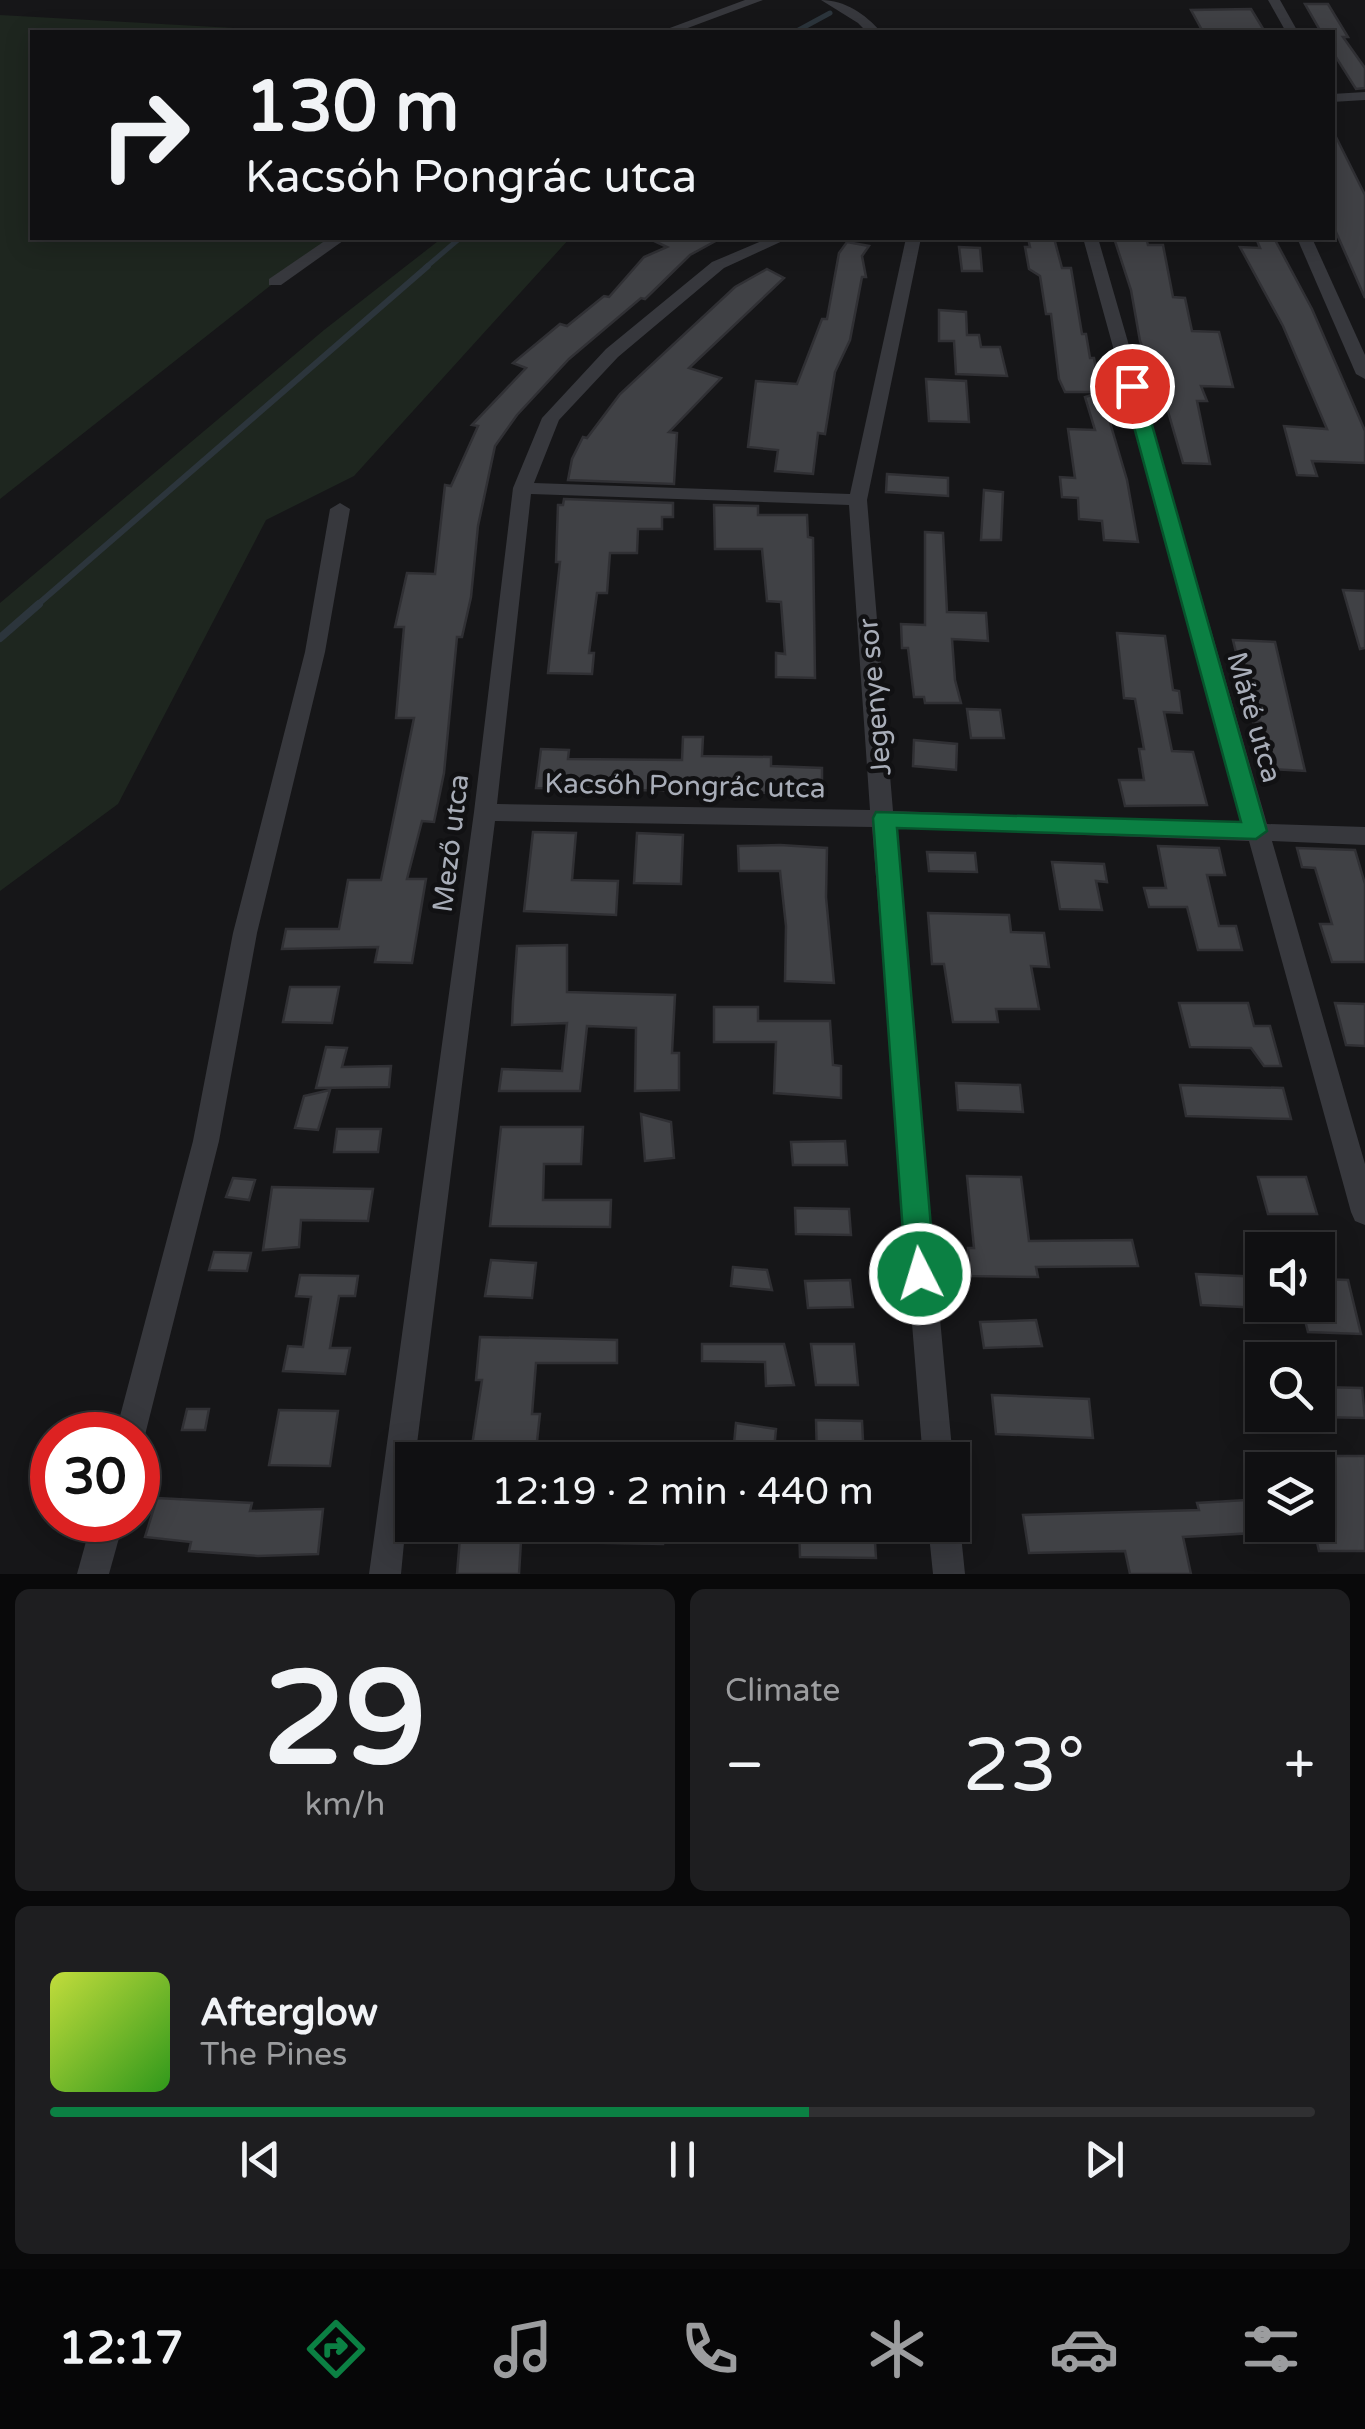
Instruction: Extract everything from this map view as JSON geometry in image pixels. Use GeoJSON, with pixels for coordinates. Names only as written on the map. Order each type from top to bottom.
{"type":"FeatureCollection","features":[{"type":"Feature","properties":{"kind":"street"},"geometry":{"type":"LineString","coordinates":[[672,30],[757,0]]}},
{"type":"Feature","properties":{"kind":"street"},"geometry":{"type":"LineString","coordinates":[[827,0],[872,30]]}},
{"type":"Feature","properties":{"kind":"street"},"geometry":{"type":"LineString","coordinates":[[1274,0],[1291,30]]}},
{"type":"Feature","properties":{"kind":"street"},"geometry":{"type":"LineString","coordinates":[[1335,98],[1365,96]]}},
{"type":"Feature","properties":{"kind":"street"},"geometry":{"type":"LineString","coordinates":[[275,282],[336,240]]}},
{"type":"Feature","properties":{"kind":"street","name":"Mező utca"},"geometry":{"type":"LineString","coordinates":[[384,1574],[484,812],[522,488],[550,418],[612,354],[718,264],[775,240]]}},
{"type":"Feature","properties":{"kind":"street","name":"Jegenye sor"},"geometry":{"type":"LineString","coordinates":[[914,240],[858,500],[903,1089],[936,1442]]}},
{"type":"Feature","properties":{"kind":"street","name":"Máté utca"},"geometry":{"type":"LineString","coordinates":[[1092,240],[1365,1212]]}},
{"type":"Feature","properties":{"kind":"street"},"geometry":{"type":"LineString","coordinates":[[1305,240],[1365,374]]}},
{"type":"Feature","properties":{"kind":"street"},"geometry":{"type":"LineString","coordinates":[[522,488],[858,500]]}},
{"type":"Feature","properties":{"kind":"street"},"geometry":{"type":"LineString","coordinates":[[136,1412],[206,1142],[245,933],[311,671],[340,509]]}},
{"type":"Feature","properties":{"kind":"street","name":"Kacsóh Pongrác utca"},"geometry":{"type":"LineString","coordinates":[[484,812],[884,818],[1365,836]]}},
{"type":"Feature","properties":{"kind":"street"},"geometry":{"type":"LineString","coordinates":[[94,1574],[102,1542]]}},
{"type":"Feature","properties":{"kind":"street"},"geometry":{"type":"LineString","coordinates":[[946,1542],[949,1574]]}},
{"type":"Feature","properties":{"kind":"shaded area"},"geometry":{"type":"Polygon","coordinates":[[[0,15],[268,30],[30,30],[30,240],[336,240],[275,282],[0,499],[0,15]]]}},
{"type":"Feature","properties":{"kind":"shaded area"},"geometry":{"type":"Polygon","coordinates":[[[439,240],[568,240],[354,476],[266,520],[118,804],[0,891],[0,603],[324,330],[439,240]]]}},
{"type":"Feature","properties":{"kind":"building"},"geometry":{"type":"Polygon","coordinates":[[[1305,4],[1328,4],[1348,37],[1343,37],[1365,68],[1365,88],[1356,89],[1335,56],[1335,30],[1320,30],[1305,4]]]}},
{"type":"Feature","properties":{"kind":"building"},"geometry":{"type":"Polygon","coordinates":[[[1251,9],[1264,30],[1202,30],[1191,10],[1251,9]]]}},
{"type":"Feature","properties":{"kind":"building"},"geometry":{"type":"Polygon","coordinates":[[[1335,135],[1365,195],[1365,298],[1335,230],[1335,135]]]}},
{"type":"Feature","properties":{"kind":"building"},"geometry":{"type":"Polygon","coordinates":[[[652,240],[717,240],[690,255],[645,299],[641,298],[569,359],[517,415],[495,446],[478,526],[471,597],[462,637],[457,637],[444,773],[434,822],[422,821],[407,879],[426,879],[412,963],[375,962],[378,947],[282,949],[286,929],[339,929],[348,880],[381,880],[414,718],[396,718],[404,627],[395,627],[407,573],[435,574],[445,485],[451,486],[478,426],[472,425],[526,368],[513,363],[560,324],[567,326],[604,296],[609,297],[644,257],[667,247],[652,240]]]}},
{"type":"Feature","properties":{"kind":"building"},"geometry":{"type":"Polygon","coordinates":[[[1028,240],[1055,240],[1062,268],[1071,268],[1082,334],[1086,334],[1090,358],[1094,358],[1100,392],[1065,392],[1059,379],[1051,314],[1046,314],[1040,276],[1029,269],[1025,247],[1030,247],[1028,240]]]}},
{"type":"Feature","properties":{"kind":"building"},"geometry":{"type":"Polygon","coordinates":[[[1115,240],[1147,240],[1148,245],[1163,245],[1173,297],[1185,298],[1192,331],[1219,332],[1233,387],[1201,386],[1207,401],[1197,401],[1210,464],[1183,463],[1158,377],[1154,377],[1140,341],[1131,290],[1115,240]]]}},
{"type":"Feature","properties":{"kind":"building"},"geometry":{"type":"Polygon","coordinates":[[[1257,240],[1275,240],[1312,309],[1365,431],[1365,463],[1312,461],[1317,476],[1297,475],[1284,426],[1327,429],[1283,326],[1240,247],[1260,248],[1257,240]]]}},
{"type":"Feature","properties":{"kind":"building"},"geometry":{"type":"Polygon","coordinates":[[[847,242],[869,246],[862,256],[866,277],[862,277],[850,340],[835,372],[825,434],[818,433],[813,474],[775,471],[778,450],[748,447],[756,381],[797,384],[822,319],[827,319],[839,253],[847,242]]]}},
{"type":"Feature","properties":{"kind":"building"},"geometry":{"type":"Polygon","coordinates":[[[959,247],[980,248],[982,271],[962,271],[959,247]]]}},
{"type":"Feature","properties":{"kind":"building"},"geometry":{"type":"Polygon","coordinates":[[[767,269],[784,278],[689,368],[721,378],[669,432],[677,433],[674,484],[568,480],[572,459],[583,437],[587,438],[620,394],[735,287],[767,269]]]}},
{"type":"Feature","properties":{"kind":"building"},"geometry":{"type":"Polygon","coordinates":[[[939,310],[966,312],[967,335],[979,335],[981,347],[1000,347],[1007,376],[956,374],[954,341],[939,341],[939,310]]]}},
{"type":"Feature","properties":{"kind":"building"},"geometry":{"type":"Polygon","coordinates":[[[926,379],[966,381],[969,422],[929,421],[926,379]]]}},
{"type":"Feature","properties":{"kind":"building"},"geometry":{"type":"Polygon","coordinates":[[[1101,392],[1127,480],[1138,542],[1104,540],[1102,521],[1079,519],[1078,498],[1062,497],[1060,477],[1075,478],[1068,429],[1095,430],[1085,397],[1101,392]]]}},
{"type":"Feature","properties":{"kind":"building"},"geometry":{"type":"Polygon","coordinates":[[[887,474],[948,478],[948,496],[886,492],[887,474]]]}},
{"type":"Feature","properties":{"kind":"building"},"geometry":{"type":"Polygon","coordinates":[[[984,490],[1003,492],[1001,540],[981,540],[984,490]]]}},
{"type":"Feature","properties":{"kind":"building"},"geometry":{"type":"Polygon","coordinates":[[[564,499],[673,503],[673,517],[662,517],[662,529],[638,529],[637,553],[610,553],[607,593],[597,593],[589,653],[594,653],[592,674],[548,673],[560,562],[556,562],[558,505],[563,505],[564,499]]]}},
{"type":"Feature","properties":{"kind":"building"},"geometry":{"type":"Polygon","coordinates":[[[714,505],[758,506],[758,515],[807,515],[808,537],[813,538],[815,678],[776,677],[776,653],[785,654],[781,602],[767,601],[762,549],[715,549],[714,505]]]}},
{"type":"Feature","properties":{"kind":"building"},"geometry":{"type":"Polygon","coordinates":[[[925,532],[943,533],[947,612],[986,613],[988,641],[952,639],[961,703],[925,703],[924,697],[914,697],[908,648],[902,648],[901,624],[925,625],[925,532]]]}},
{"type":"Feature","properties":{"kind":"building"},"geometry":{"type":"Polygon","coordinates":[[[1343,590],[1365,591],[1365,648],[1360,649],[1343,590]]]}},
{"type":"Feature","properties":{"kind":"building"},"geometry":{"type":"Polygon","coordinates":[[[1117,633],[1165,636],[1173,690],[1179,691],[1182,713],[1164,712],[1172,751],[1193,752],[1207,805],[1125,806],[1119,780],[1144,780],[1139,749],[1144,749],[1135,699],[1124,698],[1117,633]]]}},
{"type":"Feature","properties":{"kind":"building"},"geometry":{"type":"Polygon","coordinates":[[[1233,640],[1275,642],[1305,771],[1271,769],[1261,722],[1253,722],[1233,640]]]}},
{"type":"Feature","properties":{"kind":"building"},"geometry":{"type":"Polygon","coordinates":[[[967,709],[1000,710],[1004,738],[971,738],[967,709]]]}},
{"type":"Feature","properties":{"kind":"building"},"geometry":{"type":"Polygon","coordinates":[[[683,737],[703,737],[702,756],[771,757],[771,766],[822,768],[822,794],[536,788],[541,749],[569,750],[568,759],[682,760],[683,737]]]}},
{"type":"Feature","properties":{"kind":"building"},"geometry":{"type":"Polygon","coordinates":[[[914,740],[957,744],[956,770],[913,766],[914,740]]]}},
{"type":"Feature","properties":{"kind":"building"},"geometry":{"type":"Polygon","coordinates":[[[533,832],[576,833],[572,880],[618,881],[616,915],[524,911],[533,832]]]}},
{"type":"Feature","properties":{"kind":"building"},"geometry":{"type":"Polygon","coordinates":[[[637,833],[683,835],[681,884],[634,883],[637,833]]]}},
{"type":"Feature","properties":{"kind":"building"},"geometry":{"type":"Polygon","coordinates":[[[738,846],[827,848],[826,897],[834,983],[785,981],[786,926],[780,871],[739,871],[738,846]]]}},
{"type":"Feature","properties":{"kind":"building"},"geometry":{"type":"Polygon","coordinates":[[[1158,846],[1219,848],[1225,875],[1207,875],[1219,926],[1236,926],[1242,950],[1198,950],[1187,907],[1149,907],[1144,888],[1166,888],[1158,846]]]}},
{"type":"Feature","properties":{"kind":"building"},"geometry":{"type":"Polygon","coordinates":[[[1297,848],[1355,850],[1365,884],[1365,962],[1332,962],[1320,924],[1332,924],[1315,868],[1302,867],[1297,848]]]}},
{"type":"Feature","properties":{"kind":"building"},"geometry":{"type":"Polygon","coordinates":[[[927,852],[975,853],[977,872],[929,871],[927,852]]]}},
{"type":"Feature","properties":{"kind":"building"},"geometry":{"type":"Polygon","coordinates":[[[1052,862],[1104,864],[1107,882],[1096,881],[1102,910],[1060,909],[1052,862]]]}},
{"type":"Feature","properties":{"kind":"building"},"geometry":{"type":"Polygon","coordinates":[[[928,913],[1009,915],[1011,932],[1044,933],[1049,967],[1031,966],[1039,1009],[996,1009],[998,1022],[953,1022],[944,964],[932,964],[928,913]]]}},
{"type":"Feature","properties":{"kind":"building"},"geometry":{"type":"Polygon","coordinates":[[[567,945],[567,992],[675,995],[672,1053],[679,1053],[679,1090],[635,1091],[636,1028],[587,1026],[580,1091],[499,1091],[502,1069],[562,1071],[567,1023],[512,1025],[517,946],[567,945]]]}},
{"type":"Feature","properties":{"kind":"building"},"geometry":{"type":"Polygon","coordinates":[[[290,987],[339,987],[332,1023],[283,1022],[290,987]]]}},
{"type":"Feature","properties":{"kind":"building"},"geometry":{"type":"Polygon","coordinates":[[[1179,1003],[1248,1003],[1254,1026],[1270,1026],[1281,1066],[1264,1066],[1251,1048],[1190,1047],[1179,1003]]]}},
{"type":"Feature","properties":{"kind":"building"},"geometry":{"type":"Polygon","coordinates":[[[1335,1003],[1365,1004],[1365,1046],[1346,1045],[1335,1003]]]}},
{"type":"Feature","properties":{"kind":"building"},"geometry":{"type":"Polygon","coordinates":[[[714,1007],[758,1007],[758,1021],[830,1021],[833,1065],[841,1066],[841,1098],[774,1093],[776,1042],[714,1042],[714,1007]]]}},
{"type":"Feature","properties":{"kind":"building"},"geometry":{"type":"Polygon","coordinates":[[[326,1047],[347,1048],[342,1067],[391,1066],[389,1087],[316,1088],[326,1047]]]}},
{"type":"Feature","properties":{"kind":"building"},"geometry":{"type":"Polygon","coordinates":[[[956,1083],[1020,1085],[1023,1112],[958,1110],[956,1083]]]}},
{"type":"Feature","properties":{"kind":"building"},"geometry":{"type":"Polygon","coordinates":[[[1180,1085],[1283,1088],[1291,1119],[1186,1116],[1180,1085]]]}},
{"type":"Feature","properties":{"kind":"building"},"geometry":{"type":"Polygon","coordinates":[[[330,1090],[318,1130],[295,1128],[304,1096],[330,1090]]]}},
{"type":"Feature","properties":{"kind":"building"},"geometry":{"type":"Polygon","coordinates":[[[641,1114],[671,1122],[674,1158],[645,1161],[641,1114]]]}},
{"type":"Feature","properties":{"kind":"building"},"geometry":{"type":"Polygon","coordinates":[[[501,1127],[583,1127],[581,1164],[544,1164],[543,1200],[611,1200],[610,1227],[490,1226],[501,1127]]]}},
{"type":"Feature","properties":{"kind":"building"},"geometry":{"type":"Polygon","coordinates":[[[337,1129],[381,1129],[378,1152],[334,1152],[337,1129]]]}},
{"type":"Feature","properties":{"kind":"building"},"geometry":{"type":"Polygon","coordinates":[[[845,1141],[847,1165],[793,1165],[791,1142],[845,1141]]]}},
{"type":"Feature","properties":{"kind":"building"},"geometry":{"type":"Polygon","coordinates":[[[967,1176],[1021,1177],[1029,1241],[1132,1240],[1138,1266],[1036,1267],[1038,1277],[971,1276],[968,1248],[974,1248],[967,1176]]]}},
{"type":"Feature","properties":{"kind":"building"},"geometry":{"type":"Polygon","coordinates":[[[1258,1177],[1306,1177],[1317,1214],[1268,1214],[1258,1177]]]}},
{"type":"Feature","properties":{"kind":"building"},"geometry":{"type":"Polygon","coordinates":[[[233,1178],[255,1180],[249,1200],[226,1197],[233,1178]]]}},
{"type":"Feature","properties":{"kind":"building"},"geometry":{"type":"Polygon","coordinates":[[[272,1187],[373,1189],[368,1221],[301,1220],[299,1247],[263,1250],[272,1187]]]}},
{"type":"Feature","properties":{"kind":"building"},"geometry":{"type":"Polygon","coordinates":[[[795,1208],[849,1209],[851,1235],[796,1234],[795,1208]]]}},
{"type":"Feature","properties":{"kind":"building"},"geometry":{"type":"Polygon","coordinates":[[[214,1252],[251,1253],[247,1271],[209,1270],[214,1252]]]}},
{"type":"Feature","properties":{"kind":"building"},"geometry":{"type":"Polygon","coordinates":[[[491,1260],[536,1263],[532,1298],[485,1296],[491,1260]]]}},
{"type":"Feature","properties":{"kind":"building"},"geometry":{"type":"Polygon","coordinates":[[[733,1267],[767,1270],[772,1290],[731,1286],[733,1267]]]}},
{"type":"Feature","properties":{"kind":"building"},"geometry":{"type":"Polygon","coordinates":[[[1196,1274],[1245,1276],[1245,1307],[1201,1305],[1196,1274]]]}},
{"type":"Feature","properties":{"kind":"building"},"geometry":{"type":"Polygon","coordinates":[[[300,1275],[358,1276],[355,1296],[339,1296],[330,1348],[350,1348],[345,1374],[283,1371],[288,1346],[303,1347],[311,1297],[296,1296],[300,1275]]]}},
{"type":"Feature","properties":{"kind":"building"},"geometry":{"type":"Polygon","coordinates":[[[850,1280],[853,1307],[808,1308],[805,1281],[850,1280]]]}},
{"type":"Feature","properties":{"kind":"building"},"geometry":{"type":"Polygon","coordinates":[[[1335,1280],[1348,1280],[1361,1334],[1308,1332],[1305,1322],[1335,1322],[1335,1280]]]}},
{"type":"Feature","properties":{"kind":"building"},"geometry":{"type":"Polygon","coordinates":[[[1036,1320],[1042,1346],[984,1348],[980,1322],[1036,1320]]]}},
{"type":"Feature","properties":{"kind":"building"},"geometry":{"type":"Polygon","coordinates":[[[480,1337],[617,1340],[617,1363],[536,1363],[532,1414],[540,1414],[537,1442],[473,1442],[482,1380],[476,1380],[480,1337]]]}},
{"type":"Feature","properties":{"kind":"building"},"geometry":{"type":"Polygon","coordinates":[[[702,1344],[784,1344],[794,1385],[766,1386],[765,1362],[702,1361],[702,1344]]]}},
{"type":"Feature","properties":{"kind":"building"},"geometry":{"type":"Polygon","coordinates":[[[811,1344],[854,1344],[858,1385],[816,1385],[811,1344]]]}},
{"type":"Feature","properties":{"kind":"building"},"geometry":{"type":"Polygon","coordinates":[[[1335,1387],[1362,1388],[1365,1418],[1335,1417],[1335,1387]]]}},
{"type":"Feature","properties":{"kind":"building"},"geometry":{"type":"Polygon","coordinates":[[[992,1395],[1089,1399],[1093,1438],[996,1434],[992,1395]]]}},
{"type":"Feature","properties":{"kind":"building"},"geometry":{"type":"Polygon","coordinates":[[[187,1409],[209,1409],[205,1430],[182,1430],[187,1409]]]}},
{"type":"Feature","properties":{"kind":"building"},"geometry":{"type":"Polygon","coordinates":[[[279,1410],[338,1411],[330,1466],[269,1465],[279,1410]]]}},
{"type":"Feature","properties":{"kind":"building"},"geometry":{"type":"Polygon","coordinates":[[[816,1420],[862,1421],[863,1442],[817,1442],[816,1420]]]}},
{"type":"Feature","properties":{"kind":"building"},"geometry":{"type":"Polygon","coordinates":[[[736,1423],[776,1429],[775,1442],[734,1442],[736,1423]]]}},
{"type":"Feature","properties":{"kind":"building"},"geometry":{"type":"Polygon","coordinates":[[[1335,1456],[1365,1456],[1365,1551],[1319,1551],[1317,1542],[1335,1542],[1335,1456]]]}},
{"type":"Feature","properties":{"kind":"building"},"geometry":{"type":"Polygon","coordinates":[[[160,1498],[252,1503],[250,1511],[323,1509],[318,1554],[258,1556],[189,1551],[191,1542],[160,1539],[160,1498]]]}},
{"type":"Feature","properties":{"kind":"building"},"geometry":{"type":"Polygon","coordinates":[[[1245,1500],[1245,1534],[1183,1537],[1191,1574],[1130,1574],[1125,1551],[1029,1553],[1023,1515],[1199,1510],[1197,1503],[1245,1500]]]}},
{"type":"Feature","properties":{"kind":"building"},"geometry":{"type":"Polygon","coordinates":[[[460,1542],[521,1542],[519,1574],[457,1574],[460,1542]]]}},
{"type":"Feature","properties":{"kind":"building"},"geometry":{"type":"Polygon","coordinates":[[[560,1542],[663,1542],[663,1544],[560,1542]]]}},
{"type":"Feature","properties":{"kind":"building"},"geometry":{"type":"Polygon","coordinates":[[[800,1542],[875,1542],[876,1558],[800,1557],[800,1542]]]}},
{"type":"Feature","properties":{"kind":"waterway"},"geometry":{"type":"LineString","coordinates":[[799,30],[830,13]]}},
{"type":"Feature","properties":{"kind":"waterway"},"geometry":{"type":"LineString","coordinates":[[425,268],[458,240]]}},
{"type":"Feature","properties":{"kind":"waterway"},"geometry":{"type":"LineString","coordinates":[[36,606],[428,266]]}},
{"type":"Feature","properties":{"kind":"waterway"},"geometry":{"type":"LineString","coordinates":[[0,638],[39,604]]}},
{"type":"Feature","properties":{"kind":"route"},"geometry":{"type":"LineString","coordinates":[[920,1274],[884,818],[1256,831],[1132,386]]}}]}
